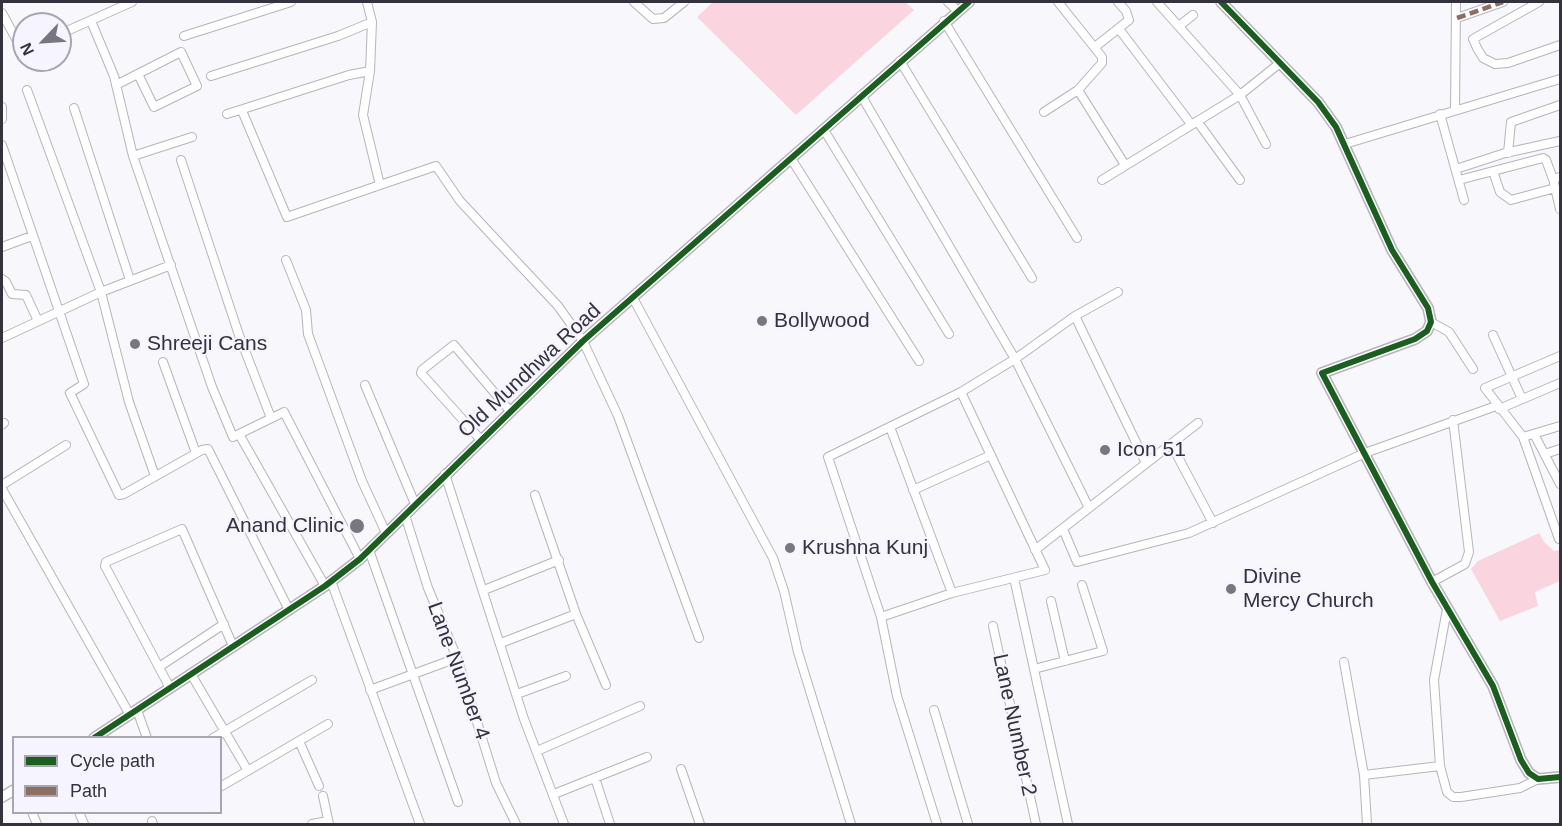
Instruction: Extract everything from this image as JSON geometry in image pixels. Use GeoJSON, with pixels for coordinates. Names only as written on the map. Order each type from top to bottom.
{"type":"FeatureCollection","features":[{"type":"Feature","properties":{"kind":"street"},"geometry":{"type":"LineString","coordinates":[[72,29],[132,2]]}},
{"type":"Feature","properties":{"kind":"street"},"geometry":{"type":"LineString","coordinates":[[184,36],[291,2]]}},
{"type":"Feature","properties":{"kind":"street"},"geometry":{"type":"LineString","coordinates":[[367,2],[372,22],[370,71],[363,115],[380,185]]}},
{"type":"Feature","properties":{"kind":"street"},"geometry":{"type":"LineString","coordinates":[[634,2],[653,19],[664,18],[684,2]]}},
{"type":"Feature","properties":{"kind":"street"},"geometry":{"type":"LineString","coordinates":[[948,2],[958,10]]}},
{"type":"Feature","properties":{"kind":"street","name":"Old Mundhwa Road"},"geometry":{"type":"LineString","coordinates":[[97,736],[328,584],[360,559],[583,341],[792,160],[944,21],[969,2]]}},
{"type":"Feature","properties":{"kind":"street"},"geometry":{"type":"LineString","coordinates":[[1044,112],[1078,90],[1102,63],[1102,57],[1095,47],[1058,2]]}},
{"type":"Feature","properties":{"kind":"street"},"geometry":{"type":"LineString","coordinates":[[1095,47],[1129,20],[1126,11],[1118,2]]}},
{"type":"Feature","properties":{"kind":"street"},"geometry":{"type":"LineString","coordinates":[[1157,2],[1240,95],[1266,144]]}},
{"type":"Feature","properties":{"kind":"street"},"geometry":{"type":"LineString","coordinates":[[1221,2],[1318,102],[1345,144],[1392,250],[1428,308],[1431,322],[1426,331],[1415,339],[1322,373],[1432,582],[1493,686],[1521,760],[1529,773],[1538,779]]}},
{"type":"Feature","properties":{"kind":"street"},"geometry":{"type":"LineString","coordinates":[[1455,110],[1456,2]]}},
{"type":"Feature","properties":{"kind":"street"},"geometry":{"type":"LineString","coordinates":[[1457,18],[1503,2]]}},
{"type":"Feature","properties":{"kind":"street"},"geometry":{"type":"LineString","coordinates":[[1539,2],[1473,39],[1477,48],[1483,58],[1495,64],[1509,63],[1560,45]]}},
{"type":"Feature","properties":{"kind":"street"},"geometry":{"type":"LineString","coordinates":[[2,13],[12,32]]}},
{"type":"Feature","properties":{"kind":"street"},"geometry":{"type":"LineString","coordinates":[[1179,26],[1194,15]]}},
{"type":"Feature","properties":{"kind":"street"},"geometry":{"type":"LineString","coordinates":[[91,21],[116,85],[133,156],[212,387],[233,437],[284,412],[360,559]]}},
{"type":"Feature","properties":{"kind":"street"},"geometry":{"type":"LineString","coordinates":[[944,21],[1077,238]]}},
{"type":"Feature","properties":{"kind":"street"},"geometry":{"type":"LineString","coordinates":[[211,76],[338,36],[372,22]]}},
{"type":"Feature","properties":{"kind":"street"},"geometry":{"type":"LineString","coordinates":[[1119,29],[1240,180]]}},
{"type":"Feature","properties":{"kind":"street"},"geometry":{"type":"LineString","coordinates":[[116,85],[181,52],[197,86],[154,107],[138,74]]}},
{"type":"Feature","properties":{"kind":"street"},"geometry":{"type":"LineString","coordinates":[[900,61],[1032,278]]}},
{"type":"Feature","properties":{"kind":"street"},"geometry":{"type":"LineString","coordinates":[[1102,180],[1240,95],[1280,63]]}},
{"type":"Feature","properties":{"kind":"street"},"geometry":{"type":"LineString","coordinates":[[227,114],[349,75],[370,71]]}},
{"type":"Feature","properties":{"kind":"street"},"geometry":{"type":"LineString","coordinates":[[1345,144],[1560,79]]}},
{"type":"Feature","properties":{"kind":"street"},"geometry":{"type":"LineString","coordinates":[[27,90],[101,292],[129,402],[155,476]]}},
{"type":"Feature","properties":{"kind":"street"},"geometry":{"type":"LineString","coordinates":[[1078,90],[1125,165]]}},
{"type":"Feature","properties":{"kind":"street"},"geometry":{"type":"LineString","coordinates":[[861,95],[1015,359],[1089,508]]}},
{"type":"Feature","properties":{"kind":"street"},"geometry":{"type":"LineString","coordinates":[[1508,153],[1511,122],[1560,105]]}},
{"type":"Feature","properties":{"kind":"street"},"geometry":{"type":"LineString","coordinates":[[2,107],[2,119]]}},
{"type":"Feature","properties":{"kind":"street"},"geometry":{"type":"LineString","coordinates":[[74,108],[130,280]]}},
{"type":"Feature","properties":{"kind":"street"},"geometry":{"type":"LineString","coordinates":[[243,110],[283,214],[287,217],[436,166],[460,201],[558,306],[583,341],[618,416],[699,638]]}},
{"type":"Feature","properties":{"kind":"street"},"geometry":{"type":"LineString","coordinates":[[1440,114],[1464,200]]}},
{"type":"Feature","properties":{"kind":"street"},"geometry":{"type":"LineString","coordinates":[[824,130],[949,334]]}},
{"type":"Feature","properties":{"kind":"street"},"geometry":{"type":"LineString","coordinates":[[133,156],[192,137]]}},
{"type":"Feature","properties":{"kind":"street"},"geometry":{"type":"LineString","coordinates":[[1456,169],[1508,153],[1560,141]]}},
{"type":"Feature","properties":{"kind":"street"},"geometry":{"type":"LineString","coordinates":[[2,145],[84,384],[70,393],[119,495],[196,453],[208,449],[289,610]]}},
{"type":"Feature","properties":{"kind":"street"},"geometry":{"type":"LineString","coordinates":[[1459,180],[1544,158],[1557,178],[1555,188],[1560,209]]}},
{"type":"Feature","properties":{"kind":"street"},"geometry":{"type":"LineString","coordinates":[[181,160],[239,335],[271,418]]}},
{"type":"Feature","properties":{"kind":"street"},"geometry":{"type":"LineString","coordinates":[[792,160],[919,361]]}},
{"type":"Feature","properties":{"kind":"street"},"geometry":{"type":"LineString","coordinates":[[1493,171],[1500,192],[1511,200],[1555,188]]}},
{"type":"Feature","properties":{"kind":"street"},"geometry":{"type":"LineString","coordinates":[[2,247],[32,236]]}},
{"type":"Feature","properties":{"kind":"street"},"geometry":{"type":"LineString","coordinates":[[286,260],[306,310],[308,334],[362,481],[386,534]]}},
{"type":"Feature","properties":{"kind":"street"},"geometry":{"type":"LineString","coordinates":[[2,338],[101,292],[171,265]]}},
{"type":"Feature","properties":{"kind":"street"},"geometry":{"type":"LineString","coordinates":[[2,279],[12,294],[26,295],[38,321]]}},
{"type":"Feature","properties":{"kind":"street"},"geometry":{"type":"LineString","coordinates":[[937,825],[897,696],[881,617],[828,457],[961,392],[1015,359],[1075,315],[1118,292]]}},
{"type":"Feature","properties":{"kind":"street"},"geometry":{"type":"LineString","coordinates":[[633,298],[770,550],[784,591],[798,652],[851,825]]}},
{"type":"Feature","properties":{"kind":"street"},"geometry":{"type":"LineString","coordinates":[[1075,315],[1146,464]]}},
{"type":"Feature","properties":{"kind":"street"},"geometry":{"type":"LineString","coordinates":[[1431,322],[1449,332],[1473,369]]}},
{"type":"Feature","properties":{"kind":"street"},"geometry":{"type":"LineString","coordinates":[[1493,335],[1522,399]]}},
{"type":"Feature","properties":{"kind":"street"},"geometry":{"type":"LineString","coordinates":[[481,440],[428,381],[422,370],[454,345],[510,411]]}},
{"type":"Feature","properties":{"kind":"street"},"geometry":{"type":"LineString","coordinates":[[1559,539],[1523,437],[1498,408],[1485,388],[1560,356]]}},
{"type":"Feature","properties":{"kind":"street"},"geometry":{"type":"LineString","coordinates":[[162,362],[196,453]]}},
{"type":"Feature","properties":{"kind":"street"},"geometry":{"type":"LineString","coordinates":[[1063,528],[1077,562],[1186,534],[1365,453],[1453,420],[1498,408],[1560,382]]}},
{"type":"Feature","properties":{"kind":"street"},"geometry":{"type":"LineString","coordinates":[[365,385],[416,504]]}},
{"type":"Feature","properties":{"kind":"street"},"geometry":{"type":"LineString","coordinates":[[881,617],[952,593],[1045,570],[961,392]]}},
{"type":"Feature","properties":{"kind":"street"},"geometry":{"type":"LineString","coordinates":[[1432,582],[1465,564],[1469,552],[1453,420]]}},
{"type":"Feature","properties":{"kind":"street"},"geometry":{"type":"LineString","coordinates":[[1035,550],[1198,423]]}},
{"type":"Feature","properties":{"kind":"street"},"geometry":{"type":"LineString","coordinates":[[1523,437],[1560,426]]}},
{"type":"Feature","properties":{"kind":"street"},"geometry":{"type":"LineString","coordinates":[[890,427],[952,593]]}},
{"type":"Feature","properties":{"kind":"street"},"geometry":{"type":"LineString","coordinates":[[238,434],[328,584],[420,824]]}},
{"type":"Feature","properties":{"kind":"street"},"geometry":{"type":"LineString","coordinates":[[1534,434],[1558,473],[1560,484]]}},
{"type":"Feature","properties":{"kind":"street"},"geometry":{"type":"LineString","coordinates":[[1171,444],[1213,523]]}},
{"type":"Feature","properties":{"kind":"street"},"geometry":{"type":"LineString","coordinates":[[66,445],[2,487],[146,736]]}},
{"type":"Feature","properties":{"kind":"street"},"geometry":{"type":"LineString","coordinates":[[1545,454],[1560,449]]}},
{"type":"Feature","properties":{"kind":"street"},"geometry":{"type":"LineString","coordinates":[[913,490],[991,455]]}},
{"type":"Feature","properties":{"kind":"street"},"geometry":{"type":"LineString","coordinates":[[445,474],[517,694],[564,825]]}},
{"type":"Feature","properties":{"kind":"street"},"geometry":{"type":"LineString","coordinates":[[536,495],[576,614],[606,685]]}},
{"type":"Feature","properties":{"kind":"street","name":"Lane Number 4"},"geometry":{"type":"LineString","coordinates":[[405,515],[428,588],[457,658],[496,783],[516,825]]}},
{"type":"Feature","properties":{"kind":"street"},"geometry":{"type":"LineString","coordinates":[[170,688],[105,566],[110,560],[182,529],[233,646]]}},
{"type":"Feature","properties":{"kind":"street"},"geometry":{"type":"LineString","coordinates":[[369,550],[459,802]]}},
{"type":"Feature","properties":{"kind":"street"},"geometry":{"type":"LineString","coordinates":[[484,590],[559,560]]}},
{"type":"Feature","properties":{"kind":"street"},"geometry":{"type":"LineString","coordinates":[[1014,578],[1068,825]]}},
{"type":"Feature","properties":{"kind":"street"},"geometry":{"type":"LineString","coordinates":[[1034,669],[1103,651],[1082,585]]}},
{"type":"Feature","properties":{"kind":"street"},"geometry":{"type":"LineString","coordinates":[[1051,601],[1065,661]]}},
{"type":"Feature","properties":{"kind":"street"},"geometry":{"type":"LineString","coordinates":[[1448,609],[1434,680],[1440,766],[1447,792],[1453,797],[1520,788],[1538,779],[1560,777]]}},
{"type":"Feature","properties":{"kind":"street"},"geometry":{"type":"LineString","coordinates":[[501,643],[576,614]]}},
{"type":"Feature","properties":{"kind":"street"},"geometry":{"type":"LineString","coordinates":[[159,667],[224,624]]}},
{"type":"Feature","properties":{"kind":"street","name":"Lane Number 2"},"geometry":{"type":"LineString","coordinates":[[993,626],[1036,825]]}},
{"type":"Feature","properties":{"kind":"street"},"geometry":{"type":"LineString","coordinates":[[370,690],[457,658]]}},
{"type":"Feature","properties":{"kind":"street"},"geometry":{"type":"LineString","coordinates":[[1344,662],[1364,776],[1367,825]]}},
{"type":"Feature","properties":{"kind":"street"},"geometry":{"type":"LineString","coordinates":[[191,674],[248,771]]}},
{"type":"Feature","properties":{"kind":"street"},"geometry":{"type":"LineString","coordinates":[[517,694],[566,676]]}},
{"type":"Feature","properties":{"kind":"street"},"geometry":{"type":"LineString","coordinates":[[216,736],[312,680]]}},
{"type":"Feature","properties":{"kind":"street"},"geometry":{"type":"LineString","coordinates":[[537,751],[640,706]]}},
{"type":"Feature","properties":{"kind":"street"},"geometry":{"type":"LineString","coordinates":[[934,710],[968,825]]}},
{"type":"Feature","properties":{"kind":"street"},"geometry":{"type":"LineString","coordinates":[[222,786],[328,724]]}},
{"type":"Feature","properties":{"kind":"street"},"geometry":{"type":"LineString","coordinates":[[299,741],[319,786]]}},
{"type":"Feature","properties":{"kind":"street"},"geometry":{"type":"LineString","coordinates":[[554,794],[647,757]]}},
{"type":"Feature","properties":{"kind":"street"},"geometry":{"type":"LineString","coordinates":[[1364,776],[1440,766]]}},
{"type":"Feature","properties":{"kind":"street"},"geometry":{"type":"LineString","coordinates":[[681,769],[700,825]]}},
{"type":"Feature","properties":{"kind":"street"},"geometry":{"type":"LineString","coordinates":[[595,778],[610,825]]}},
{"type":"Feature","properties":{"kind":"street"},"geometry":{"type":"LineString","coordinates":[[312,825],[328,823],[323,796]]}},
{"type":"Feature","properties":{"kind":"shaded area"},"geometry":{"type":"Polygon","coordinates":[[[713,2],[905,2],[914,10],[796,115],[697,17],[713,2]]]}},
{"type":"Feature","properties":{"kind":"shaded area"},"geometry":{"type":"Polygon","coordinates":[[[1539,533],[1554,551],[1560,550],[1560,581],[1535,592],[1538,606],[1500,621],[1471,569],[1478,561],[1539,533]]]}},
{"type":"Feature","properties":{"kind":"marked path"},"geometry":{"type":"LineString","coordinates":[[1457,18],[1503,2]]}},
{"type":"Feature","properties":{"kind":"cycle path"},"geometry":{"type":"LineString","coordinates":[[97,736],[325,586],[360,559],[583,341],[969,2]]}},
{"type":"Feature","properties":{"kind":"cycle path"},"geometry":{"type":"LineString","coordinates":[[1221,2],[1318,102],[1336,127],[1392,250],[1428,308],[1431,322],[1427,331],[1415,339],[1322,373],[1432,582],[1493,686],[1521,760],[1529,773],[1538,779],[1560,777]]}},
{"type":"Feature","properties":{"kind":"place","name":"Bollywood"},"geometry":{"type":"Point","coordinates":[762,321]}},
{"type":"Feature","properties":{"kind":"place","name":"Shreeji Cans"},"geometry":{"type":"Point","coordinates":[135,344]}},
{"type":"Feature","properties":{"kind":"place","name":"Icon 51"},"geometry":{"type":"Point","coordinates":[1105,450]}},
{"type":"Feature","properties":{"kind":"place","name":"Anand Clinic"},"geometry":{"type":"Point","coordinates":[357,526]}},
{"type":"Feature","properties":{"kind":"place","name":"Krushna Kunj"},"geometry":{"type":"Point","coordinates":[790,548]}},
{"type":"Feature","properties":{"kind":"place","name":"Divine Mercy Church"},"geometry":{"type":"Point","coordinates":[1231,589]}}]}
